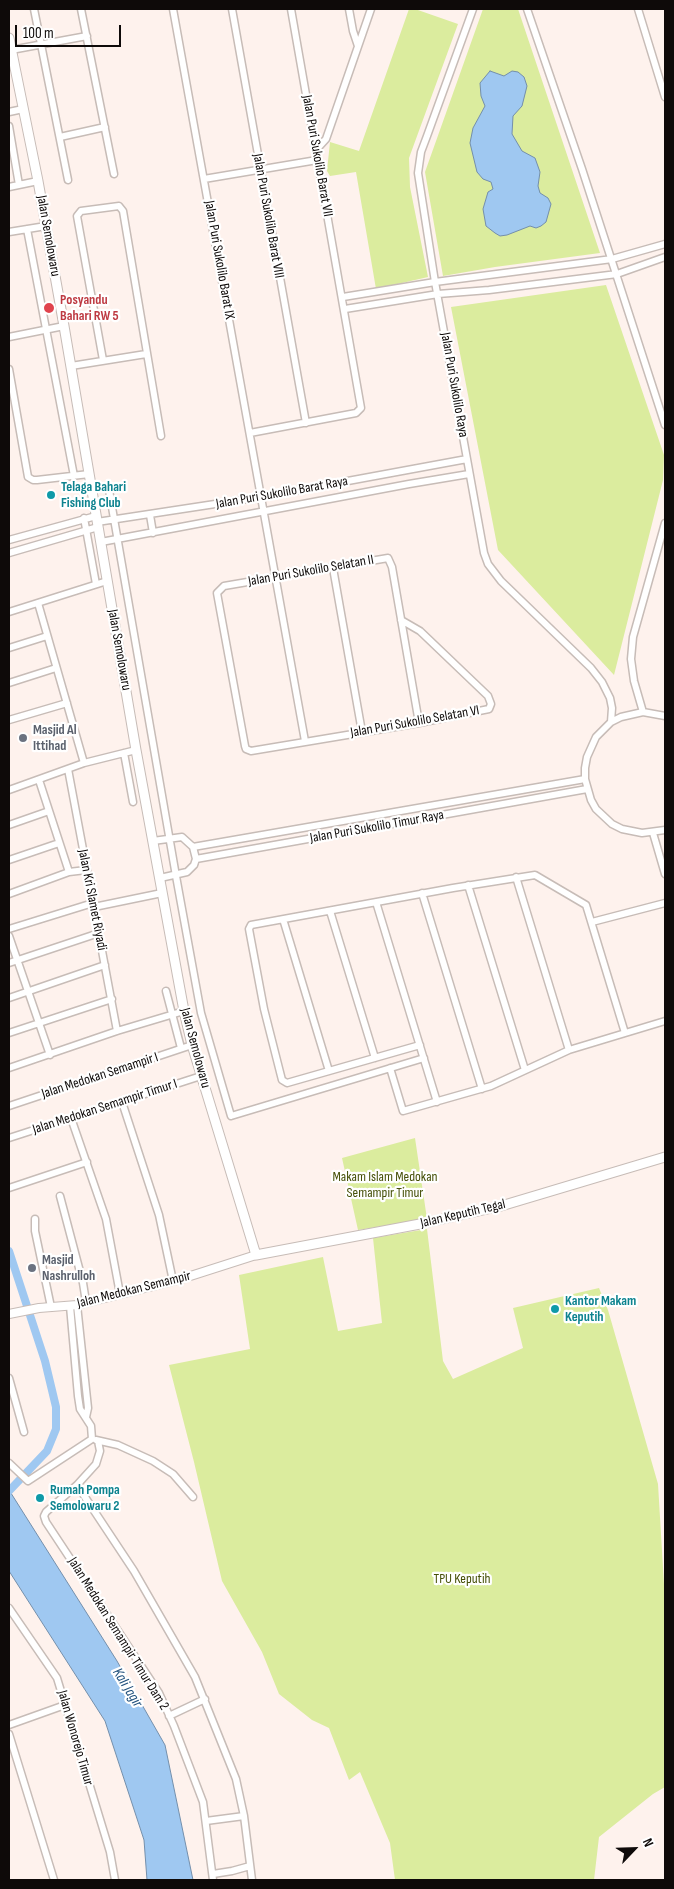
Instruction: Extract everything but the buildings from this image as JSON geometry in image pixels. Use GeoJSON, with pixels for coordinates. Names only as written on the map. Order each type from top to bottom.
{"type":"FeatureCollection","features":[{"type":"Feature","properties":{"kind":"main road","name":"Jalan Semolowaru"},"geometry":{"type":"LineString","coordinates":[[9,38],[17,49],[23,109],[64,326],[77,365],[89,474],[103,521],[107,581],[136,750],[162,878],[162,892],[184,1010],[201,1076],[256,1255]]}},
{"type":"Feature","properties":{"kind":"main road","name":"Jalan Keputih Tegal"},"geometry":{"type":"LineString","coordinates":[[256,1255],[420,1224],[501,1206],[665,1157]]}},
{"type":"Feature","properties":{"kind":"street"},"geometry":{"type":"LineString","coordinates":[[34,9],[68,180]]}},
{"type":"Feature","properties":{"kind":"street"},"geometry":{"type":"LineString","coordinates":[[82,9],[114,174]]}},
{"type":"Feature","properties":{"kind":"street","name":"Jalan Puri Sukolilo Barat IX"},"geometry":{"type":"LineString","coordinates":[[173,9],[305,741]]}},
{"type":"Feature","properties":{"kind":"street","name":"Jalan Puri Sukolilo Barat VIII"},"geometry":{"type":"LineString","coordinates":[[232,9],[306,423]]}},
{"type":"Feature","properties":{"kind":"street","name":"Jalan Puri Sukolilo Barat VII"},"geometry":{"type":"LineString","coordinates":[[291,9],[344,303],[361,410],[356,413],[306,423]]}},
{"type":"Feature","properties":{"kind":"street"},"geometry":{"type":"LineString","coordinates":[[349,9],[358,46]]}},
{"type":"Feature","properties":{"kind":"street"},"geometry":{"type":"LineString","coordinates":[[316,150],[326,139],[372,9]]}},
{"type":"Feature","properties":{"kind":"street","name":"Jalan Puri Sukolilo Raya"},"geometry":{"type":"LineString","coordinates":[[473,9],[426,136],[419,162],[419,186],[484,553],[488,564],[501,581],[602,682],[611,703],[611,722]]}},
{"type":"Feature","properties":{"kind":"street"},"geometry":{"type":"LineString","coordinates":[[527,9],[612,259],[665,425]]}},
{"type":"Feature","properties":{"kind":"street"},"geometry":{"type":"LineString","coordinates":[[638,9],[665,97]]}},
{"type":"Feature","properties":{"kind":"street"},"geometry":{"type":"LineString","coordinates":[[17,49],[42,46],[87,36]]}},
{"type":"Feature","properties":{"kind":"street"},"geometry":{"type":"LineString","coordinates":[[9,112],[23,109]]}},
{"type":"Feature","properties":{"kind":"street"},"geometry":{"type":"LineString","coordinates":[[9,126],[18,185]]}},
{"type":"Feature","properties":{"kind":"street"},"geometry":{"type":"LineString","coordinates":[[60,137],[105,127]]}},
{"type":"Feature","properties":{"kind":"street"},"geometry":{"type":"LineString","coordinates":[[204,179],[317,160]]}},
{"type":"Feature","properties":{"kind":"street"},"geometry":{"type":"LineString","coordinates":[[9,187],[38,181]]}},
{"type":"Feature","properties":{"kind":"street"},"geometry":{"type":"LineString","coordinates":[[103,360],[77,216],[81,211],[119,206],[122,209],[161,436]]}},
{"type":"Feature","properties":{"kind":"street"},"geometry":{"type":"LineString","coordinates":[[9,232],[46,226]]}},
{"type":"Feature","properties":{"kind":"street"},"geometry":{"type":"LineString","coordinates":[[27,229],[74,476]]}},
{"type":"Feature","properties":{"kind":"street"},"geometry":{"type":"LineString","coordinates":[[344,303],[394,289],[435,282],[612,259],[665,244]]}},
{"type":"Feature","properties":{"kind":"street"},"geometry":{"type":"LineString","coordinates":[[344,303],[396,302],[438,294],[535,285],[616,274],[662,258],[655,246]]}},
{"type":"Feature","properties":{"kind":"street"},"geometry":{"type":"LineString","coordinates":[[534,270],[535,285]]}},
{"type":"Feature","properties":{"kind":"street"},"geometry":{"type":"LineString","coordinates":[[394,289],[396,302]]}},
{"type":"Feature","properties":{"kind":"street"},"geometry":{"type":"LineString","coordinates":[[9,337],[64,326]]}},
{"type":"Feature","properties":{"kind":"street"},"geometry":{"type":"LineString","coordinates":[[77,365],[146,354]]}},
{"type":"Feature","properties":{"kind":"street"},"geometry":{"type":"LineString","coordinates":[[9,369],[27,475],[32,480],[89,474]]}},
{"type":"Feature","properties":{"kind":"street"},"geometry":{"type":"LineString","coordinates":[[250,433],[306,423]]}},
{"type":"Feature","properties":{"kind":"street","name":"Jalan Puri Sukolilo Barat Raya"},"geometry":{"type":"LineString","coordinates":[[103,521],[261,497],[467,459]]}},
{"type":"Feature","properties":{"kind":"street"},"geometry":{"type":"LineString","coordinates":[[421,469],[423,482]]}},
{"type":"Feature","properties":{"kind":"street","name":"Jalan Puri Sukolilo Barat Raya"},"geometry":{"type":"LineString","coordinates":[[103,542],[469,474]]}},
{"type":"Feature","properties":{"kind":"street"},"geometry":{"type":"LineString","coordinates":[[103,521],[109,490]]}},
{"type":"Feature","properties":{"kind":"street"},"geometry":{"type":"LineString","coordinates":[[150,515],[153,533]]}},
{"type":"Feature","properties":{"kind":"street"},"geometry":{"type":"LineString","coordinates":[[84,518],[96,584]]}},
{"type":"Feature","properties":{"kind":"street"},"geometry":{"type":"LineString","coordinates":[[9,540],[84,518],[103,521],[116,539],[168,838],[201,1013],[231,1116],[424,1058]]}},
{"type":"Feature","properties":{"kind":"street"},"geometry":{"type":"LineString","coordinates":[[9,553],[86,529],[103,521]]}},
{"type":"Feature","properties":{"kind":"street"},"geometry":{"type":"LineString","coordinates":[[643,712],[634,681],[631,659],[633,636],[665,523]]}},
{"type":"Feature","properties":{"kind":"street","name":"Jalan Puri Sukolilo Selatan II"},"geometry":{"type":"LineString","coordinates":[[244,746],[217,593],[224,586],[385,558],[389,558],[392,567],[419,723]]}},
{"type":"Feature","properties":{"kind":"street"},"geometry":{"type":"LineString","coordinates":[[333,568],[362,732]]}},
{"type":"Feature","properties":{"kind":"street"},"geometry":{"type":"LineString","coordinates":[[9,612],[107,581]]}},
{"type":"Feature","properties":{"kind":"street"},"geometry":{"type":"LineString","coordinates":[[38,603],[84,763]]}},
{"type":"Feature","properties":{"kind":"street","name":"Jalan Puri Sukolilo Selatan VI"},"geometry":{"type":"LineString","coordinates":[[244,746],[251,752],[305,741],[419,723],[487,710],[491,707],[488,696],[420,631],[401,620]]}},
{"type":"Feature","properties":{"kind":"street"},"geometry":{"type":"LineString","coordinates":[[9,648],[47,636]]}},
{"type":"Feature","properties":{"kind":"street"},"geometry":{"type":"LineString","coordinates":[[9,683],[56,668]]}},
{"type":"Feature","properties":{"kind":"street"},"geometry":{"type":"LineString","coordinates":[[9,720],[66,703]]}},
{"type":"Feature","properties":{"kind":"street"},"geometry":{"type":"LineString","coordinates":[[665,716],[643,712],[621,717],[611,722],[596,737],[590,747],[585,768],[587,790],[596,809],[612,824],[632,832],[653,833],[665,830]]}},
{"type":"Feature","properties":{"kind":"street"},"geometry":{"type":"LineString","coordinates":[[9,790],[84,763],[136,750]]}},
{"type":"Feature","properties":{"kind":"street"},"geometry":{"type":"LineString","coordinates":[[124,753],[133,802]]}},
{"type":"Feature","properties":{"kind":"street","name":"Jalan Kri Slamet Riyadi"},"geometry":{"type":"LineString","coordinates":[[68,769],[117,1031]]}},
{"type":"Feature","properties":{"kind":"street","name":"Jalan Puri Sukolilo Timur Raya"},"geometry":{"type":"LineString","coordinates":[[193,846],[585,778]]}},
{"type":"Feature","properties":{"kind":"street"},"geometry":{"type":"LineString","coordinates":[[39,780],[69,872]]}},
{"type":"Feature","properties":{"kind":"street","name":"Jalan Puri Sukolilo Timur Raya"},"geometry":{"type":"LineString","coordinates":[[196,859],[587,790]]}},
{"type":"Feature","properties":{"kind":"street"},"geometry":{"type":"LineString","coordinates":[[9,825],[49,811]]}},
{"type":"Feature","properties":{"kind":"street"},"geometry":{"type":"LineString","coordinates":[[373,815],[374,827]]}},
{"type":"Feature","properties":{"kind":"street"},"geometry":{"type":"LineString","coordinates":[[653,833],[665,874]]}},
{"type":"Feature","properties":{"kind":"street"},"geometry":{"type":"LineString","coordinates":[[155,840],[182,837],[193,846],[196,859],[194,865],[187,872],[162,878]]}},
{"type":"Feature","properties":{"kind":"street"},"geometry":{"type":"LineString","coordinates":[[9,860],[59,843]]}},
{"type":"Feature","properties":{"kind":"street"},"geometry":{"type":"LineString","coordinates":[[9,894],[69,872],[86,870]]}},
{"type":"Feature","properties":{"kind":"street"},"geometry":{"type":"LineString","coordinates":[[420,1045],[287,1083],[282,1080],[264,1009],[249,929],[251,925],[422,893],[535,875],[586,906],[625,1033]]}},
{"type":"Feature","properties":{"kind":"street"},"geometry":{"type":"LineString","coordinates":[[516,877],[569,1050]]}},
{"type":"Feature","properties":{"kind":"street"},"geometry":{"type":"LineString","coordinates":[[468,885],[525,1070]]}},
{"type":"Feature","properties":{"kind":"street"},"geometry":{"type":"LineString","coordinates":[[9,929],[93,905],[162,892]]}},
{"type":"Feature","properties":{"kind":"street"},"geometry":{"type":"LineString","coordinates":[[422,893],[482,1089]]}},
{"type":"Feature","properties":{"kind":"street"},"geometry":{"type":"LineString","coordinates":[[376,902],[437,1102]]}},
{"type":"Feature","properties":{"kind":"street"},"geometry":{"type":"LineString","coordinates":[[592,922],[665,903]]}},
{"type":"Feature","properties":{"kind":"street"},"geometry":{"type":"LineString","coordinates":[[330,911],[375,1058]]}},
{"type":"Feature","properties":{"kind":"street"},"geometry":{"type":"LineString","coordinates":[[283,919],[329,1071]]}},
{"type":"Feature","properties":{"kind":"street"},"geometry":{"type":"LineString","coordinates":[[9,963],[99,933]]}},
{"type":"Feature","properties":{"kind":"street"},"geometry":{"type":"LineString","coordinates":[[9,936],[50,1055]]}},
{"type":"Feature","properties":{"kind":"street"},"geometry":{"type":"LineString","coordinates":[[9,998],[105,964]]}},
{"type":"Feature","properties":{"kind":"street"},"geometry":{"type":"LineString","coordinates":[[166,991],[181,1048]]}},
{"type":"Feature","properties":{"kind":"street"},"geometry":{"type":"LineString","coordinates":[[9,1033],[112,999]]}},
{"type":"Feature","properties":{"kind":"street"},"geometry":{"type":"LineString","coordinates":[[9,1068],[184,1010]]}},
{"type":"Feature","properties":{"kind":"street"},"geometry":{"type":"LineString","coordinates":[[390,1068],[403,1112],[482,1089],[569,1050],[665,1021]]}},
{"type":"Feature","properties":{"kind":"street","name":"Jalan Medokan Semampir I"},"geometry":{"type":"LineString","coordinates":[[9,1106],[192,1045]]}},
{"type":"Feature","properties":{"kind":"street","name":"Jalan Medokan Semampir Timur I"},"geometry":{"type":"LineString","coordinates":[[9,1138],[201,1076]]}},
{"type":"Feature","properties":{"kind":"street"},"geometry":{"type":"LineString","coordinates":[[122,1102],[159,1215],[174,1281]]}},
{"type":"Feature","properties":{"kind":"street"},"geometry":{"type":"LineString","coordinates":[[71,1118],[106,1219],[120,1294]]}},
{"type":"Feature","properties":{"kind":"street"},"geometry":{"type":"LineString","coordinates":[[9,1188],[87,1162]]}},
{"type":"Feature","properties":{"kind":"street"},"geometry":{"type":"LineString","coordinates":[[60,1196],[83,1283],[86,1302]]}},
{"type":"Feature","properties":{"kind":"street"},"geometry":{"type":"LineString","coordinates":[[35,1219],[35,1231],[51,1307]]}},
{"type":"Feature","properties":{"kind":"street","name":"Jalan Medokan Semampir"},"geometry":{"type":"LineString","coordinates":[[9,1314],[39,1308],[74,1306],[174,1281],[256,1255]]}},
{"type":"Feature","properties":{"kind":"street"},"geometry":{"type":"LineString","coordinates":[[74,1306],[88,1408],[86,1417],[93,1430],[95,1440]]}},
{"type":"Feature","properties":{"kind":"street"},"geometry":{"type":"LineString","coordinates":[[9,1378],[24,1432]]}},
{"type":"Feature","properties":{"kind":"street"},"geometry":{"type":"LineString","coordinates":[[9,1463],[28,1481],[95,1440],[118,1445],[153,1461],[173,1474],[194,1497]]}},
{"type":"Feature","properties":{"kind":"street","name":"Jalan Medokan Semampir Timur Dam 2"},"geometry":{"type":"LineString","coordinates":[[95,1440],[100,1451],[96,1464],[44,1516],[46,1522],[159,1693],[203,1802],[213,1877]]}},
{"type":"Feature","properties":{"kind":"street"},"geometry":{"type":"LineString","coordinates":[[77,1485],[134,1571],[195,1677],[205,1699],[236,1779],[244,1816],[252,1880]]}},
{"type":"Feature","properties":{"kind":"street","name":"Jalan Wonorejo Timur"},"geometry":{"type":"LineString","coordinates":[[9,1608],[57,1678],[110,1852],[115,1880]]}},
{"type":"Feature","properties":{"kind":"street"},"geometry":{"type":"LineString","coordinates":[[169,1716],[205,1699]]}},
{"type":"Feature","properties":{"kind":"street"},"geometry":{"type":"LineString","coordinates":[[9,1725],[65,1705]]}},
{"type":"Feature","properties":{"kind":"street"},"geometry":{"type":"LineString","coordinates":[[9,1734],[54,1880]]}},
{"type":"Feature","properties":{"kind":"street"},"geometry":{"type":"LineString","coordinates":[[206,1821],[244,1816]]}},
{"type":"Feature","properties":{"kind":"street"},"geometry":{"type":"LineString","coordinates":[[213,1877],[250,1866]]}},
{"type":"Feature","properties":{"kind":"green space"},"geometry":{"type":"Polygon","coordinates":[[[409,9],[415,9],[458,24],[409,158],[410,187],[428,277],[376,289],[356,172],[330,176],[327,171],[330,142],[359,151],[409,9]]]}},
{"type":"Feature","properties":{"kind":"green space"},"geometry":{"type":"Polygon","coordinates":[[[483,9],[518,9],[600,253],[443,276],[425,172],[483,9]]]}},
{"type":"Feature","properties":{"kind":"green space"},"geometry":{"type":"Polygon","coordinates":[[[606,285],[664,455],[663,480],[614,675],[498,550],[451,307],[606,285]]]}},
{"type":"Feature","properties":{"kind":"green space","name":"Makam Islam Medokan Semampir Timur"},"geometry":{"type":"Polygon","coordinates":[[[415,1138],[427,1219],[358,1230],[342,1158],[415,1138]]]}},
{"type":"Feature","properties":{"kind":"green space","name":"TPU Keputih"},"geometry":{"type":"Polygon","coordinates":[[[427,1229],[443,1361],[453,1379],[523,1348],[513,1308],[599,1288],[608,1310],[658,1484],[665,1601],[665,1787],[653,1794],[599,1837],[594,1880],[395,1880],[390,1843],[360,1772],[349,1780],[329,1728],[312,1720],[279,1694],[262,1652],[222,1581],[169,1365],[250,1349],[239,1275],[323,1257],[338,1331],[382,1323],[373,1238],[427,1229]]]}},
{"type":"Feature","properties":{"kind":"water"},"geometry":{"type":"Polygon","coordinates":[[[490,71],[504,76],[512,71],[518,72],[524,77],[527,86],[522,106],[513,116],[512,134],[522,151],[535,158],[540,172],[538,186],[540,193],[548,198],[551,204],[546,222],[541,226],[536,228],[530,226],[500,236],[486,226],[483,209],[488,192],[493,189],[491,182],[483,179],[477,172],[470,143],[473,128],[485,106],[481,96],[480,83],[490,71]]]}},
{"type":"Feature","properties":{"kind":"water","name":"Kali Jagir"},"geometry":{"type":"Polygon","coordinates":[[[9,1490],[117,1661],[165,1745],[193,1880],[147,1880],[144,1840],[105,1721],[9,1571],[9,1490]]]}},
{"type":"Feature","properties":{"kind":"waterway"},"geometry":{"type":"LineString","coordinates":[[9,1251],[45,1361],[56,1407],[56,1429],[47,1451],[9,1491]]}},
{"type":"Feature","properties":{"kind":"place","name":"Posyandu Bahari RW 5"},"geometry":{"type":"Point","coordinates":[49,308]}},
{"type":"Feature","properties":{"kind":"place","name":"Telaga Bahari Fishing Club"},"geometry":{"type":"Point","coordinates":[51,495]}},
{"type":"Feature","properties":{"kind":"place","name":"Masjid Al Ittihad"},"geometry":{"type":"Point","coordinates":[23,738]}},
{"type":"Feature","properties":{"kind":"place","name":"Masjid Nashrulloh"},"geometry":{"type":"Point","coordinates":[32,1268]}},
{"type":"Feature","properties":{"kind":"place","name":"Kantor Makam Keputih"},"geometry":{"type":"Point","coordinates":[555,1309]}},
{"type":"Feature","properties":{"kind":"place","name":"Rumah Pompa Semolowaru 2"},"geometry":{"type":"Point","coordinates":[40,1498]}}]}
